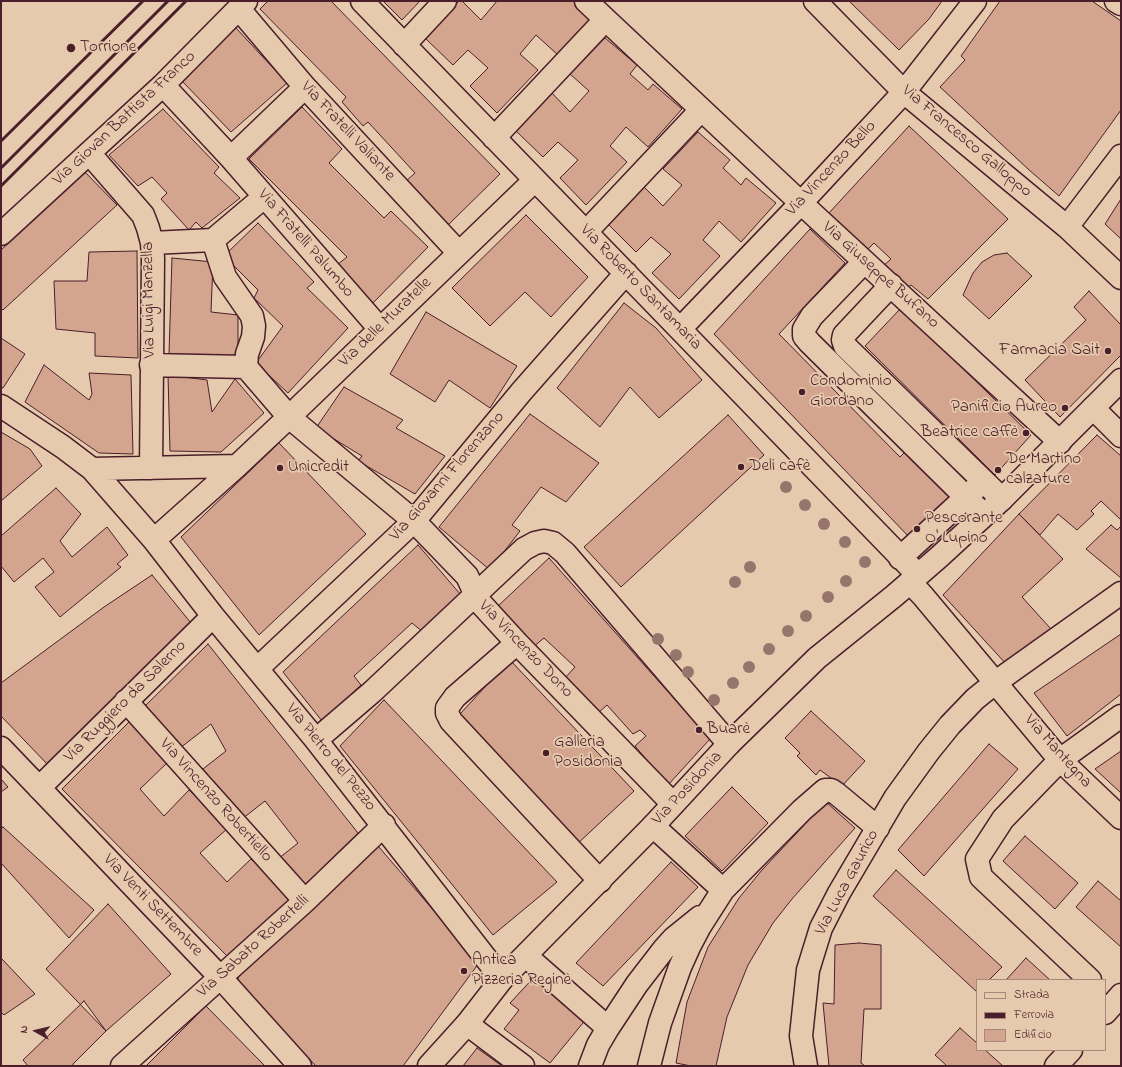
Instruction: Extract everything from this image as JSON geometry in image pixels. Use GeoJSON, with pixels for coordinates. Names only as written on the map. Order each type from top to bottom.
{"type":"FeatureCollection","features":[{"type":"Feature","properties":{"kind":"street","name":"Via Roberto Santamaria"},"geometry":{"type":"LineString","coordinates":[[362,1],[900,558],[914,579]]}},
{"type":"Feature","properties":{"kind":"street"},"geometry":{"type":"LineString","coordinates":[[404,45],[445,1]]}},
{"type":"Feature","properties":{"kind":"street","name":"Via Giuseppe Bufano"},"geometry":{"type":"LineString","coordinates":[[586,1],[864,262],[891,285],[1060,442]]}},
{"type":"Feature","properties":{"kind":"street","name":"Via Francesco Galloppo"},"geometry":{"type":"LineString","coordinates":[[815,1],[904,92],[1067,226],[1121,278]]}},
{"type":"Feature","properties":{"kind":"street","name":"Via Vincenzo Bello"},"geometry":{"type":"LineString","coordinates":[[680,329],[801,203],[904,92],[975,1]]}},
{"type":"Feature","properties":{"kind":"street"},"geometry":{"type":"LineString","coordinates":[[1116,1],[1121,4]]}},
{"type":"Feature","properties":{"kind":"street","name":"Via Giovan Battista Franco"},"geometry":{"type":"LineString","coordinates":[[1,234],[163,85],[242,5]]}},
{"type":"Feature","properties":{"kind":"street","name":"Via Fratelli Valiante"},"geometry":{"type":"LineString","coordinates":[[242,5],[305,87],[458,253]]}},
{"type":"Feature","properties":{"kind":"street"},"geometry":{"type":"LineString","coordinates":[[494,138],[606,20]]}},
{"type":"Feature","properties":{"kind":"street","name":"Via Fratelli Palumbo"},"geometry":{"type":"LineString","coordinates":[[163,85],[231,158],[380,329]]}},
{"type":"Feature","properties":{"kind":"street"},"geometry":{"type":"LineString","coordinates":[[231,158],[305,87]]}},
{"type":"Feature","properties":{"kind":"street"},"geometry":{"type":"LineString","coordinates":[[586,232],[701,110]]}},
{"type":"Feature","properties":{"kind":"street","name":"Via Luigi Manzella"},"geometry":{"type":"LineString","coordinates":[[89,153],[143,215],[152,243],[151,468]]}},
{"type":"Feature","properties":{"kind":"street"},"geometry":{"type":"LineString","coordinates":[[1067,226],[1121,156]]}},
{"type":"Feature","properties":{"kind":"street","name":"Via delle Muratelle"},"geometry":{"type":"LineString","coordinates":[[154,540],[289,417],[535,180]]}},
{"type":"Feature","properties":{"kind":"street"},"geometry":{"type":"LineString","coordinates":[[152,243],[213,240],[264,197]]}},
{"type":"Feature","properties":{"kind":"street"},"geometry":{"type":"LineString","coordinates":[[151,365],[246,367],[247,354],[253,337],[254,326],[252,316],[225,277],[213,240]]}},
{"type":"Feature","properties":{"kind":"street"},"geometry":{"type":"LineString","coordinates":[[864,262],[812,316],[804,328],[804,336],[984,515]]}},
{"type":"Feature","properties":{"kind":"street","name":"Via Giovanni Florenzano"},"geometry":{"type":"LineString","coordinates":[[258,668],[414,521],[522,391],[626,273]]}},
{"type":"Feature","properties":{"kind":"street"},"geometry":{"type":"LineString","coordinates":[[891,285],[844,335],[843,340],[845,346],[1002,499]]}},
{"type":"Feature","properties":{"kind":"street","name":"Via Vincenzo Dono"},"geometry":{"type":"LineString","coordinates":[[246,367],[289,417],[414,521],[467,576],[474,591],[474,596],[517,643],[673,804]]}},
{"type":"Feature","properties":{"kind":"street","name":"Via Posidonia"},"geometry":{"type":"LineString","coordinates":[[430,1066],[467,1024],[502,979],[600,881],[730,744],[817,658],[914,579],[1002,499],[1121,380]]}},
{"type":"Feature","properties":{"kind":"street"},"geometry":{"type":"LineString","coordinates":[[1,406],[63,447],[92,469],[237,466]]}},
{"type":"Feature","properties":{"kind":"street"},"geometry":{"type":"LineString","coordinates":[[1093,408],[1121,436]]}},
{"type":"Feature","properties":{"kind":"street","name":"Via Pietro del Pezzo"},"geometry":{"type":"LineString","coordinates":[[92,469],[154,540],[213,616],[258,668],[316,740],[384,825],[502,979]]}},
{"type":"Feature","properties":{"kind":"street"},"geometry":{"type":"LineString","coordinates":[[900,558],[984,480]]}},
{"type":"Feature","properties":{"kind":"street"},"geometry":{"type":"LineString","coordinates":[[316,740],[372,692],[524,549],[535,543],[544,541],[553,544],[565,553],[730,744]]}},
{"type":"Feature","properties":{"kind":"street","name":"Via Mantegna"},"geometry":{"type":"LineString","coordinates":[[914,579],[923,596],[1060,760],[1121,818]]}},
{"type":"Feature","properties":{"kind":"street","name":"Via Luca Gaurico"},"geometry":{"type":"LineString","coordinates":[[790,1066],[801,1036],[808,970],[821,928],[839,894],[905,783],[950,725],[975,699],[996,682],[1118,602]]}},
{"type":"Feature","properties":{"kind":"street","name":"Via Ruggiero da Salerno"},"geometry":{"type":"LineString","coordinates":[[39,788],[213,616]]}},
{"type":"Feature","properties":{"kind":"street"},"geometry":{"type":"LineString","coordinates":[[517,643],[455,697],[447,708],[447,713],[451,720],[600,881]]}},
{"type":"Feature","properties":{"kind":"street","name":"Via Vincenzo Robertiello"},"geometry":{"type":"LineString","coordinates":[[126,701],[305,901]]}},
{"type":"Feature","properties":{"kind":"street"},"geometry":{"type":"LineString","coordinates":[[1089,979],[981,877],[977,859],[1003,819],[1060,760],[1121,716]]}},
{"type":"Feature","properties":{"kind":"street","name":"Via Venti Settembre"},"geometry":{"type":"LineString","coordinates":[[1,748],[220,977],[300,1066]]}},
{"type":"Feature","properties":{"kind":"street"},"geometry":{"type":"LineString","coordinates":[[590,1066],[598,1045],[624,1002],[664,949],[718,898],[802,810],[825,790],[831,790],[837,794],[878,828]]}},
{"type":"Feature","properties":{"kind":"street","name":"Via Sabato Robertelli"},"geometry":{"type":"LineString","coordinates":[[122,1066],[305,901],[384,825]]}},
{"type":"Feature","properties":{"kind":"street"},"geometry":{"type":"LineString","coordinates":[[653,826],[718,898]]}},
{"type":"Feature","properties":{"kind":"street"},"geometry":{"type":"LineString","coordinates":[[649,1066],[660,1023],[680,967],[689,947],[718,898]]}},
{"type":"Feature","properties":{"kind":"street"},"geometry":{"type":"LineString","coordinates":[[526,956],[552,973],[608,1028]]}},
{"type":"Feature","properties":{"kind":"street"},"geometry":{"type":"LineString","coordinates":[[467,1024],[524,1066]]}},
{"type":"Feature","properties":{"kind":"street","name":"Via Luca Gaurico"},"geometry":{"type":"LineString","coordinates":[[801,1036],[806,1066]]}},
{"type":"Feature","properties":{"kind":"street"},"geometry":{"type":"LineString","coordinates":[[1056,1066],[1070,1051]]}},
{"type":"Feature","properties":{"kind":"building"},"geometry":{"type":"Polygon","coordinates":[[[268,1],[331,1],[500,174],[447,226],[405,182],[415,173],[368,122],[363,126],[342,102],[346,97],[260,9],[268,1]]]}},
{"type":"Feature","properties":{"kind":"building"},"geometry":{"type":"Polygon","coordinates":[[[383,1],[420,1],[402,20],[383,1]]]}},
{"type":"Feature","properties":{"kind":"building"},"geometry":{"type":"Polygon","coordinates":[[[459,1],[462,1],[481,20],[497,1],[574,1],[593,17],[558,55],[536,35],[520,54],[538,70],[497,113],[470,86],[488,68],[468,50],[453,65],[425,38],[459,1]]]}},
{"type":"Feature","properties":{"kind":"building"},"geometry":{"type":"Polygon","coordinates":[[[849,1],[942,1],[929,19],[899,50],[849,1]]]}},
{"type":"Feature","properties":{"kind":"building"},"geometry":{"type":"Polygon","coordinates":[[[1000,1],[1092,1],[1121,21],[1121,110],[1059,196],[940,87],[965,60],[961,56],[1000,1]]]}},
{"type":"Feature","properties":{"kind":"building"},"geometry":{"type":"Polygon","coordinates":[[[236,28],[287,83],[231,132],[182,81],[236,28]]]}},
{"type":"Feature","properties":{"kind":"building"},"geometry":{"type":"Polygon","coordinates":[[[605,38],[637,65],[630,74],[648,90],[653,84],[682,109],[648,147],[626,127],[610,146],[627,162],[586,205],[560,178],[578,160],[558,142],[543,157],[515,130],[550,91],[570,112],[589,91],[570,74],[605,38]]]}},
{"type":"Feature","properties":{"kind":"building"},"geometry":{"type":"Polygon","coordinates":[[[302,107],[342,149],[329,163],[384,218],[391,211],[428,247],[371,305],[337,265],[347,257],[249,159],[302,107]]]}},
{"type":"Feature","properties":{"kind":"building"},"geometry":{"type":"Polygon","coordinates":[[[163,109],[219,167],[214,173],[240,198],[202,228],[196,222],[189,230],[161,199],[167,193],[152,177],[138,186],[109,155],[163,109]]]}},
{"type":"Feature","properties":{"kind":"building"},"geometry":{"type":"Polygon","coordinates":[[[909,126],[1008,219],[928,299],[911,285],[906,289],[883,266],[891,259],[874,243],[867,250],[829,213],[909,126]]]}},
{"type":"Feature","properties":{"kind":"building"},"geometry":{"type":"Polygon","coordinates":[[[698,132],[730,160],[723,168],[741,185],[746,178],[776,203],[741,242],[719,221],[703,240],[720,256],[679,299],[652,273],[671,254],[651,237],[636,252],[608,224],[643,186],[663,206],[682,185],[663,169],[698,132]]]}},
{"type":"Feature","properties":{"kind":"building"},"geometry":{"type":"Polygon","coordinates":[[[85,172],[117,205],[3,310],[1,308],[1,250],[85,172]]]}},
{"type":"Feature","properties":{"kind":"building"},"geometry":{"type":"Polygon","coordinates":[[[1121,199],[1121,239],[1105,224],[1121,199]]]}},
{"type":"Feature","properties":{"kind":"building"},"geometry":{"type":"Polygon","coordinates":[[[526,215],[588,277],[551,317],[525,292],[490,326],[452,288],[526,215]]]}},
{"type":"Feature","properties":{"kind":"building"},"geometry":{"type":"Polygon","coordinates":[[[258,223],[314,282],[307,288],[348,328],[288,393],[256,363],[283,326],[254,298],[258,290],[224,256],[258,223]]]}},
{"type":"Feature","properties":{"kind":"building","name":"Condominio Giordano"},"geometry":{"type":"Polygon","coordinates":[[[810,229],[845,263],[779,334],[900,457],[908,449],[954,498],[911,539],[714,334],[810,229]]]}},
{"type":"Feature","properties":{"kind":"building"},"geometry":{"type":"Polygon","coordinates":[[[137,251],[138,358],[95,356],[95,333],[56,329],[54,281],[87,281],[89,252],[137,251]]]}},
{"type":"Feature","properties":{"kind":"building"},"geometry":{"type":"Polygon","coordinates":[[[1007,253],[1032,276],[989,319],[963,295],[973,273],[982,262],[994,255],[1007,253]]]}},
{"type":"Feature","properties":{"kind":"building"},"geometry":{"type":"Polygon","coordinates":[[[172,258],[213,262],[211,312],[238,315],[238,357],[169,354],[172,258]]]}},
{"type":"Feature","properties":{"kind":"building"},"geometry":{"type":"Polygon","coordinates":[[[1089,291],[1121,325],[1121,355],[1060,417],[1025,380],[1086,320],[1074,307],[1089,291]]]}},
{"type":"Feature","properties":{"kind":"building"},"geometry":{"type":"Polygon","coordinates":[[[624,303],[656,328],[702,380],[659,418],[630,387],[600,427],[557,388],[624,303]]]}},
{"type":"Feature","properties":{"kind":"building"},"geometry":{"type":"Polygon","coordinates":[[[901,308],[1031,435],[995,475],[865,346],[901,308]]]}},
{"type":"Feature","properties":{"kind":"building"},"geometry":{"type":"Polygon","coordinates":[[[426,312],[517,366],[490,408],[449,380],[435,402],[390,374],[426,312]]]}},
{"type":"Feature","properties":{"kind":"building"},"geometry":{"type":"Polygon","coordinates":[[[1,338],[25,354],[3,388],[1,387],[1,338]]]}},
{"type":"Feature","properties":{"kind":"building"},"geometry":{"type":"Polygon","coordinates":[[[44,365],[89,400],[92,394],[89,373],[131,375],[133,454],[99,453],[25,402],[44,365]]]}},
{"type":"Feature","properties":{"kind":"building"},"geometry":{"type":"Polygon","coordinates":[[[168,375],[207,380],[212,412],[235,379],[264,413],[221,452],[170,451],[168,375]]]}},
{"type":"Feature","properties":{"kind":"building"},"geometry":{"type":"Polygon","coordinates":[[[344,387],[403,420],[396,428],[445,456],[415,494],[358,461],[362,456],[316,428],[344,387]]]}},
{"type":"Feature","properties":{"kind":"building"},"geometry":{"type":"Polygon","coordinates":[[[530,414],[599,463],[566,502],[541,487],[512,525],[520,531],[490,570],[439,527],[530,414]]]}},
{"type":"Feature","properties":{"kind":"building"},"geometry":{"type":"Polygon","coordinates":[[[728,415],[764,455],[621,587],[584,547],[728,415]]]}},
{"type":"Feature","properties":{"kind":"building"},"geometry":{"type":"Polygon","coordinates":[[[1,432],[30,449],[42,466],[1,501],[1,432]]]}},
{"type":"Feature","properties":{"kind":"building"},"geometry":{"type":"Polygon","coordinates":[[[1097,435],[1121,456],[1121,520],[1101,501],[1091,511],[1094,514],[1077,530],[1058,514],[1040,535],[1019,514],[1097,435]]]}},
{"type":"Feature","properties":{"kind":"building"},"geometry":{"type":"Polygon","coordinates":[[[279,443],[366,534],[259,635],[181,537],[279,443]]]}},
{"type":"Feature","properties":{"kind":"building"},"geometry":{"type":"Polygon","coordinates":[[[56,488],[81,514],[60,541],[72,557],[107,527],[128,555],[117,564],[121,567],[60,617],[35,587],[54,572],[43,558],[14,582],[1,566],[1,536],[56,488]]]}},
{"type":"Feature","properties":{"kind":"building"},"geometry":{"type":"Polygon","coordinates":[[[1019,514],[1063,559],[1022,597],[1051,629],[1007,665],[943,595],[1019,514]]]}},
{"type":"Feature","properties":{"kind":"building"},"geometry":{"type":"Polygon","coordinates":[[[1111,525],[1117,530],[1121,526],[1121,578],[1086,549],[1111,525]]]}},
{"type":"Feature","properties":{"kind":"building"},"geometry":{"type":"Polygon","coordinates":[[[418,545],[461,595],[423,632],[412,623],[354,676],[361,685],[322,721],[283,672],[418,545]]]}},
{"type":"Feature","properties":{"kind":"building"},"geometry":{"type":"Polygon","coordinates":[[[549,558],[710,739],[668,785],[635,746],[646,736],[640,730],[633,734],[607,705],[598,713],[565,678],[575,667],[544,638],[532,648],[497,607],[549,558]]]}},
{"type":"Feature","properties":{"kind":"building"},"geometry":{"type":"Polygon","coordinates":[[[152,575],[191,623],[142,670],[50,767],[1,716],[1,683],[104,607],[152,575]]]}},
{"type":"Feature","properties":{"kind":"building"},"geometry":{"type":"Polygon","coordinates":[[[1121,634],[1121,694],[1067,736],[1034,693],[1121,634]]]}},
{"type":"Feature","properties":{"kind":"building"},"geometry":{"type":"Polygon","coordinates":[[[208,644],[358,833],[302,888],[278,859],[298,843],[265,801],[242,819],[199,772],[226,751],[211,724],[180,748],[144,707],[208,644]]]}},
{"type":"Feature","properties":{"kind":"building","name":"Galleria Posidonia"},"geometry":{"type":"Polygon","coordinates":[[[510,660],[634,791],[576,845],[460,714],[510,660]]]}},
{"type":"Feature","properties":{"kind":"building"},"geometry":{"type":"Polygon","coordinates":[[[384,700],[557,882],[493,935],[340,746],[384,700]]]}},
{"type":"Feature","properties":{"kind":"building"},"geometry":{"type":"Polygon","coordinates":[[[811,711],[865,761],[842,786],[820,770],[816,775],[797,756],[800,753],[785,738],[811,711]]]}},
{"type":"Feature","properties":{"kind":"building"},"geometry":{"type":"Polygon","coordinates":[[[132,719],[169,761],[140,789],[164,816],[189,790],[228,828],[200,853],[227,882],[251,859],[292,899],[228,957],[62,789],[132,719]]]}},
{"type":"Feature","properties":{"kind":"building"},"geometry":{"type":"Polygon","coordinates":[[[989,744],[1018,769],[924,876],[898,850],[989,744]]]}},
{"type":"Feature","properties":{"kind":"building"},"geometry":{"type":"Polygon","coordinates":[[[1121,751],[1121,793],[1095,769],[1121,751]]]}},
{"type":"Feature","properties":{"kind":"building"},"geometry":{"type":"Polygon","coordinates":[[[1,779],[8,787],[1,792],[1,779]]]}},
{"type":"Feature","properties":{"kind":"building"},"geometry":{"type":"Polygon","coordinates":[[[732,787],[768,823],[722,871],[685,836],[732,787]]]}},
{"type":"Feature","properties":{"kind":"building"},"geometry":{"type":"Polygon","coordinates":[[[826,802],[855,828],[792,899],[773,923],[748,965],[727,1017],[716,1066],[691,1066],[676,1063],[687,1002],[708,947],[739,898],[762,870],[826,802]]]}},
{"type":"Feature","properties":{"kind":"building"},"geometry":{"type":"Polygon","coordinates":[[[3,827],[94,910],[69,938],[1,863],[1,829],[3,827]]]}},
{"type":"Feature","properties":{"kind":"building"},"geometry":{"type":"Polygon","coordinates":[[[1025,836],[1078,883],[1055,909],[1003,861],[1025,836]]]}},
{"type":"Feature","properties":{"kind":"building"},"geometry":{"type":"Polygon","coordinates":[[[378,846],[479,963],[403,1066],[316,1066],[237,984],[239,975],[378,846]]]}},
{"type":"Feature","properties":{"kind":"building"},"geometry":{"type":"Polygon","coordinates":[[[671,862],[698,887],[603,986],[576,963],[671,862]]]}},
{"type":"Feature","properties":{"kind":"building"},"geometry":{"type":"Polygon","coordinates":[[[896,870],[1002,967],[990,979],[976,979],[976,991],[873,896],[896,870]]]}},
{"type":"Feature","properties":{"kind":"building"},"geometry":{"type":"Polygon","coordinates":[[[1098,881],[1121,901],[1121,947],[1076,907],[1098,881]]]}},
{"type":"Feature","properties":{"kind":"building"},"geometry":{"type":"Polygon","coordinates":[[[108,904],[171,974],[106,1031],[46,969],[108,904]]]}},
{"type":"Feature","properties":{"kind":"building"},"geometry":{"type":"Polygon","coordinates":[[[859,943],[881,945],[881,1009],[864,1009],[861,1063],[865,1066],[829,1066],[823,1003],[834,1004],[835,945],[859,943]]]}},
{"type":"Feature","properties":{"kind":"building"},"geometry":{"type":"Polygon","coordinates":[[[1,958],[35,994],[4,1015],[1,1012],[1,958]]]}},
{"type":"Feature","properties":{"kind":"building"},"geometry":{"type":"Polygon","coordinates":[[[1026,958],[1049,979],[1007,979],[1026,958]]]}},
{"type":"Feature","properties":{"kind":"building"},"geometry":{"type":"Polygon","coordinates":[[[537,974],[587,1018],[550,1063],[504,1029],[519,1010],[510,1003],[537,974]]]}},
{"type":"Feature","properties":{"kind":"building"},"geometry":{"type":"Polygon","coordinates":[[[84,1001],[106,1031],[73,1064],[73,1066],[28,1066],[23,1060],[84,1001]]]}},
{"type":"Feature","properties":{"kind":"building"},"geometry":{"type":"Polygon","coordinates":[[[206,1006],[265,1066],[146,1066],[206,1006]]]}},
{"type":"Feature","properties":{"kind":"building"},"geometry":{"type":"Polygon","coordinates":[[[960,1028],[976,1042],[976,1051],[986,1051],[1003,1066],[947,1066],[935,1055],[960,1028]]]}},
{"type":"Feature","properties":{"kind":"building"},"geometry":{"type":"Polygon","coordinates":[[[477,1048],[502,1066],[463,1066],[477,1048]]]}},
{"type":"Feature","properties":{"kind":"railway"},"geometry":{"type":"LineString","coordinates":[[1,141],[143,1]]}},
{"type":"Feature","properties":{"kind":"railway"},"geometry":{"type":"LineString","coordinates":[[1,168],[168,1]]}},
{"type":"Feature","properties":{"kind":"railway"},"geometry":{"type":"LineString","coordinates":[[1,186],[186,1]]}},
{"type":"Feature","properties":{"kind":"place","name":"Torrione"},"geometry":{"type":"Point","coordinates":[71,48]}},
{"type":"Feature","properties":{"kind":"place","name":"Farmacia Sait"},"geometry":{"type":"Point","coordinates":[1108,351]}},
{"type":"Feature","properties":{"kind":"place","name":"Condominio Giordano"},"geometry":{"type":"Point","coordinates":[802,392]}},
{"type":"Feature","properties":{"kind":"place","name":"Panificio Aureo"},"geometry":{"type":"Point","coordinates":[1065,408]}},
{"type":"Feature","properties":{"kind":"place","name":"Beatrice caffè"},"geometry":{"type":"Point","coordinates":[1026,433]}},
{"type":"Feature","properties":{"kind":"place","name":"Deli cafè"},"geometry":{"type":"Point","coordinates":[741,467]}},
{"type":"Feature","properties":{"kind":"place","name":"Unicredit"},"geometry":{"type":"Point","coordinates":[280,468]}},
{"type":"Feature","properties":{"kind":"place","name":"De Martino calzature"},"geometry":{"type":"Point","coordinates":[998,470]}},
{"type":"Feature","properties":{"kind":"place","name":"Pescorante O' Lupino"},"geometry":{"type":"Point","coordinates":[917,529]}},
{"type":"Feature","properties":{"kind":"place","name":"Buarè"},"geometry":{"type":"Point","coordinates":[699,730]}},
{"type":"Feature","properties":{"kind":"place","name":"Galleria Posidonia"},"geometry":{"type":"Point","coordinates":[546,753]}},
{"type":"Feature","properties":{"kind":"place","name":"Antica Pizzeria Reginè"},"geometry":{"type":"Point","coordinates":[464,971]}}]}
